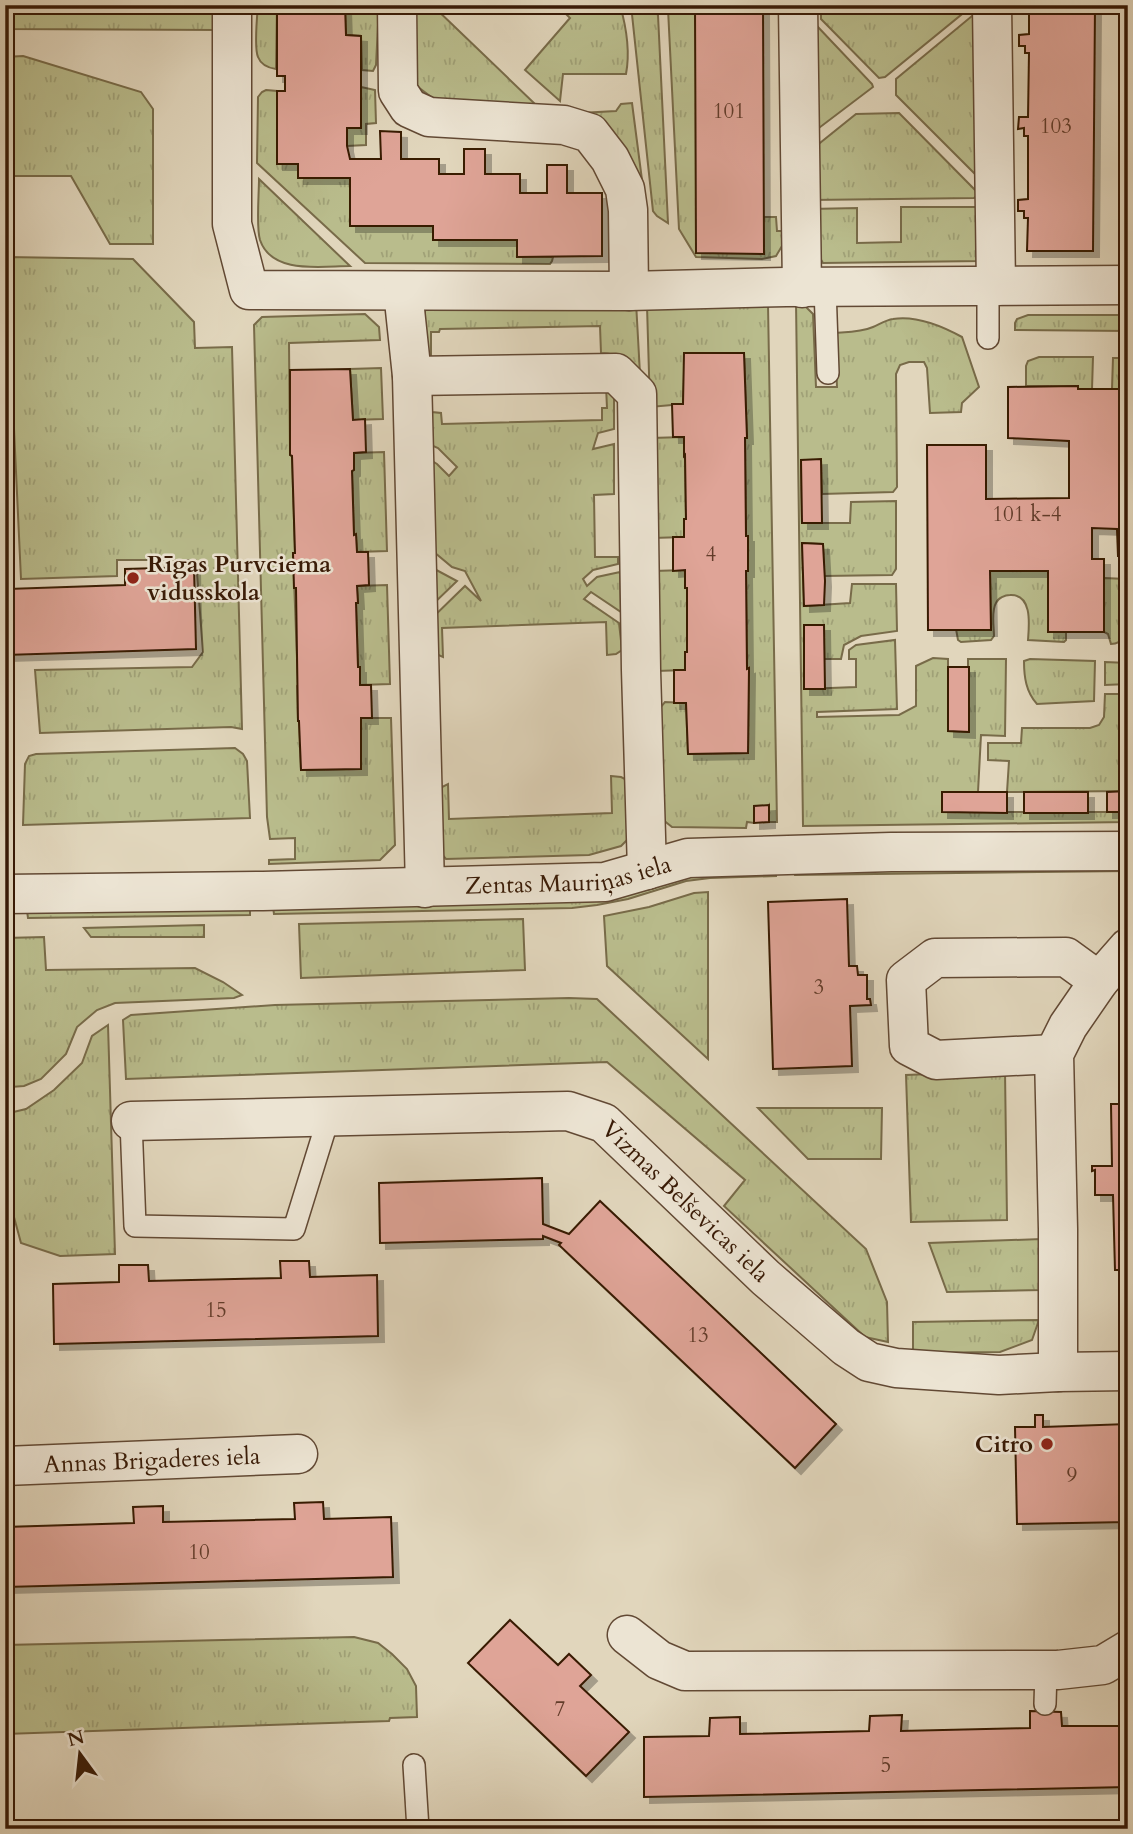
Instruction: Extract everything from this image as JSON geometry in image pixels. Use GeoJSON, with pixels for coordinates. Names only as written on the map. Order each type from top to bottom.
{"type":"FeatureCollection","features":[{"type":"Feature","properties":{"kind":"street"},"geometry":{"type":"LineString","coordinates":[[232,5],[232,224],[249,290],[629,291],[1128,285]]}},
{"type":"Feature","properties":{"kind":"street"},"geometry":{"type":"LineString","coordinates":[[397,5],[398,91],[409,108],[429,117],[564,125],[590,133],[610,159],[625,189],[628,210],[629,291]]}},
{"type":"Feature","properties":{"kind":"street"},"geometry":{"type":"LineString","coordinates":[[798,5],[813,288]]}},
{"type":"Feature","properties":{"kind":"street"},"geometry":{"type":"LineString","coordinates":[[992,5],[996,286]]}},
{"type":"Feature","properties":{"kind":"street"},"geometry":{"type":"LineString","coordinates":[[403,291],[412,376],[425,888]]}},
{"type":"Feature","properties":{"kind":"street"},"geometry":{"type":"LineString","coordinates":[[412,376],[616,373],[637,394],[640,658],[647,870]]}},
{"type":"Feature","properties":{"kind":"street","name":"Zentas Mauriņas iela"},"geometry":{"type":"LineString","coordinates":[[5,894],[425,888],[605,882],[688,858],[891,852],[1128,851]]}},
{"type":"Feature","properties":{"kind":"street"},"geometry":{"type":"LineString","coordinates":[[1058,1372],[1054,1054],[1068,1026],[1099,981],[1128,948]]}},
{"type":"Feature","properties":{"kind":"street"},"geometry":{"type":"LineString","coordinates":[[1054,1054],[936,1059],[909,1046],[906,980],[935,958],[1066,957],[1099,981]]}},
{"type":"Feature","properties":{"kind":"street","name":"Vizmas Belševicas iela"},"geometry":{"type":"LineString","coordinates":[[131,1121],[568,1111],[604,1123],[766,1278],[846,1347],[869,1362],[896,1368],[999,1375],[1128,1371]]}},
{"type":"Feature","properties":{"kind":"street","name":"Annas Brigaderes iela"},"geometry":{"type":"LineString","coordinates":[[5,1466],[298,1454]]}},
{"type":"Feature","properties":{"kind":"street"},"geometry":{"type":"LineString","coordinates":[[627,1635],[659,1660],[685,1671],[1045,1687],[1103,1665],[1128,1650]]}},
{"type":"Feature","properties":{"kind":"lane"},"geometry":{"type":"LineString","coordinates":[[988,338],[988,302],[996,286]]}},
{"type":"Feature","properties":{"kind":"lane"},"geometry":{"type":"LineString","coordinates":[[813,288],[828,373]]}},
{"type":"Feature","properties":{"kind":"lane"},"geometry":{"type":"LineString","coordinates":[[131,1121],[135,1226],[295,1229],[329,1116]]}},
{"type":"Feature","properties":{"kind":"lane"},"geometry":{"type":"LineString","coordinates":[[414,1765],[418,1829]]}},
{"type":"Feature","properties":{"kind":"green space"},"geometry":{"type":"Polygon","coordinates":[[[5,5],[219,5],[219,30],[5,29],[5,5]]]}},
{"type":"Feature","properties":{"kind":"green space"},"geometry":{"type":"Polygon","coordinates":[[[258,5],[277,5],[276,69],[265,66],[258,57],[258,5]]]}},
{"type":"Feature","properties":{"kind":"green space"},"geometry":{"type":"Polygon","coordinates":[[[345,5],[379,5],[376,65],[373,71],[362,70],[361,36],[346,35],[345,5]]]}},
{"type":"Feature","properties":{"kind":"green space"},"geometry":{"type":"Polygon","coordinates":[[[409,5],[432,5],[535,104],[442,105],[418,87],[409,71],[409,5]]]}},
{"type":"Feature","properties":{"kind":"green space"},"geometry":{"type":"Polygon","coordinates":[[[557,5],[620,5],[627,40],[626,74],[563,74],[560,101],[525,70],[570,18],[557,5]]]}},
{"type":"Feature","properties":{"kind":"green space"},"geometry":{"type":"Polygon","coordinates":[[[631,5],[648,5],[658,15],[668,223],[653,211],[631,5]]]}},
{"type":"Feature","properties":{"kind":"green space"},"geometry":{"type":"Polygon","coordinates":[[[664,5],[695,6],[763,217],[776,217],[777,231],[782,231],[782,246],[776,256],[762,259],[696,257],[679,229],[668,9],[664,5]]]}},
{"type":"Feature","properties":{"kind":"green space"},"geometry":{"type":"Polygon","coordinates":[[[821,5],[966,5],[967,10],[885,77],[879,78],[821,19],[821,5]]]}},
{"type":"Feature","properties":{"kind":"green space"},"geometry":{"type":"Polygon","coordinates":[[[978,11],[980,179],[896,95],[896,79],[978,11]]]}},
{"type":"Feature","properties":{"kind":"green space"},"geometry":{"type":"Polygon","coordinates":[[[817,26],[873,87],[811,134],[817,26]]]}},
{"type":"Feature","properties":{"kind":"green space"},"geometry":{"type":"Polygon","coordinates":[[[23,56],[141,92],[153,109],[153,244],[110,244],[71,176],[5,176],[5,57],[23,56]]]}},
{"type":"Feature","properties":{"kind":"green space"},"geometry":{"type":"Polygon","coordinates":[[[361,87],[375,90],[376,123],[366,124],[366,145],[347,146],[347,128],[361,127],[361,87]]]}},
{"type":"Feature","properties":{"kind":"green space"},"geometry":{"type":"Polygon","coordinates":[[[266,90],[277,91],[277,164],[298,164],[298,178],[350,178],[433,226],[434,240],[517,240],[517,256],[553,257],[552,261],[550,264],[365,263],[257,163],[258,97],[266,90]]]}},
{"type":"Feature","properties":{"kind":"green space"},"geometry":{"type":"Polygon","coordinates":[[[632,103],[645,203],[581,113],[616,111],[621,104],[632,103]]]}},
{"type":"Feature","properties":{"kind":"green space"},"geometry":{"type":"Polygon","coordinates":[[[899,113],[979,194],[974,198],[811,200],[810,151],[856,114],[899,113]]]}},
{"type":"Feature","properties":{"kind":"green space"},"geometry":{"type":"Polygon","coordinates":[[[259,179],[350,266],[312,267],[286,264],[266,251],[259,234],[259,179]]]}},
{"type":"Feature","properties":{"kind":"green space"},"geometry":{"type":"Polygon","coordinates":[[[901,207],[983,207],[981,261],[823,263],[810,241],[810,209],[857,208],[857,243],[901,242],[901,207]]]}},
{"type":"Feature","properties":{"kind":"green space"},"geometry":{"type":"Polygon","coordinates":[[[6,257],[133,259],[194,322],[195,348],[232,347],[242,729],[231,727],[40,733],[35,670],[192,667],[203,652],[196,560],[117,560],[117,576],[21,579],[6,257]]]}},
{"type":"Feature","properties":{"kind":"green space"},"geometry":{"type":"Polygon","coordinates":[[[636,302],[640,374],[623,358],[601,353],[600,326],[440,329],[439,332],[431,332],[431,358],[425,357],[423,318],[426,308],[636,302]]]}},
{"type":"Feature","properties":{"kind":"green space"},"geometry":{"type":"Polygon","coordinates":[[[796,302],[804,305],[813,314],[816,387],[837,387],[835,333],[864,330],[888,320],[902,318],[929,322],[962,337],[979,387],[962,403],[961,412],[930,413],[927,368],[924,362],[900,365],[896,374],[897,487],[893,492],[822,494],[821,460],[801,460],[802,523],[850,523],[851,502],[896,501],[896,569],[892,575],[824,576],[823,544],[802,543],[804,606],[850,603],[852,584],[896,584],[897,631],[861,636],[844,645],[841,659],[824,659],[824,625],[804,625],[805,689],[856,687],[856,659],[849,659],[849,650],[856,645],[895,640],[897,709],[817,712],[817,717],[899,715],[916,706],[916,666],[933,658],[948,659],[948,731],[968,732],[968,659],[1006,659],[1005,736],[981,735],[978,792],[943,792],[942,812],[1128,812],[1128,822],[803,826],[796,302]]]}},
{"type":"Feature","properties":{"kind":"green space"},"geometry":{"type":"Polygon","coordinates":[[[768,304],[777,822],[769,822],[769,805],[754,823],[747,822],[746,828],[672,827],[662,819],[659,709],[665,702],[686,703],[688,754],[748,753],[748,536],[744,353],[685,353],[683,404],[650,407],[647,306],[768,304]]]}},
{"type":"Feature","properties":{"kind":"green space"},"geometry":{"type":"Polygon","coordinates":[[[365,314],[379,327],[380,340],[289,343],[298,720],[301,770],[360,769],[361,718],[391,718],[395,845],[380,860],[269,864],[269,860],[295,859],[295,838],[270,839],[267,817],[254,325],[262,317],[365,314]]]}},
{"type":"Feature","properties":{"kind":"green space"},"geometry":{"type":"Polygon","coordinates":[[[1028,315],[1128,315],[1128,331],[1015,330],[1017,319],[1028,315]]]}},
{"type":"Feature","properties":{"kind":"green space"},"geometry":{"type":"Polygon","coordinates":[[[1039,357],[1093,357],[1092,389],[1078,389],[1077,386],[1026,386],[1028,361],[1039,357]]]}},
{"type":"Feature","properties":{"kind":"green space"},"geometry":{"type":"Polygon","coordinates":[[[1113,358],[1128,358],[1128,389],[1112,389],[1113,358]]]}},
{"type":"Feature","properties":{"kind":"green space"},"geometry":{"type":"Polygon","coordinates":[[[381,368],[383,419],[353,420],[350,369],[381,368]]]}},
{"type":"Feature","properties":{"kind":"green space"},"geometry":{"type":"Polygon","coordinates":[[[614,384],[614,429],[598,433],[593,449],[614,444],[614,494],[594,495],[595,557],[618,557],[618,564],[593,570],[583,579],[587,586],[597,577],[620,572],[621,612],[591,592],[584,599],[619,623],[622,650],[607,655],[606,622],[442,628],[443,657],[436,654],[429,621],[465,586],[481,601],[465,571],[452,567],[428,547],[424,456],[449,476],[457,467],[438,448],[424,442],[432,388],[432,412],[441,413],[442,424],[602,420],[602,408],[607,408],[606,386],[614,384]]]}},
{"type":"Feature","properties":{"kind":"green space"},"geometry":{"type":"Polygon","coordinates":[[[684,437],[684,537],[653,538],[651,438],[684,437]]]}},
{"type":"Feature","properties":{"kind":"green space"},"geometry":{"type":"Polygon","coordinates":[[[384,452],[387,551],[357,552],[352,471],[354,453],[384,452]]]}},
{"type":"Feature","properties":{"kind":"green space"},"geometry":{"type":"Polygon","coordinates":[[[427,565],[457,581],[429,608],[427,565]]]}},
{"type":"Feature","properties":{"kind":"green space"},"geometry":{"type":"Polygon","coordinates":[[[685,570],[685,670],[657,671],[654,571],[685,570]]]}},
{"type":"Feature","properties":{"kind":"green space"},"geometry":{"type":"Polygon","coordinates":[[[990,571],[1048,571],[1066,640],[1028,640],[1029,619],[1026,605],[1017,596],[1010,595],[1000,598],[994,606],[994,636],[991,640],[958,640],[956,629],[991,629],[990,571]]]}},
{"type":"Feature","properties":{"kind":"green space"},"geometry":{"type":"Polygon","coordinates":[[[1104,578],[1126,579],[1125,636],[1113,644],[1104,632],[1104,578]]]}},
{"type":"Feature","properties":{"kind":"green space"},"geometry":{"type":"Polygon","coordinates":[[[387,585],[390,684],[360,685],[357,586],[387,585]]]}},
{"type":"Feature","properties":{"kind":"green space"},"geometry":{"type":"Polygon","coordinates":[[[1024,661],[1095,661],[1094,701],[1037,704],[1030,694],[1025,678],[1024,661]]]}},
{"type":"Feature","properties":{"kind":"green space"},"geometry":{"type":"Polygon","coordinates":[[[1105,662],[1128,663],[1128,684],[1105,685],[1105,662]]]}},
{"type":"Feature","properties":{"kind":"green space"},"geometry":{"type":"Polygon","coordinates":[[[1105,694],[1128,694],[1128,791],[1007,792],[1009,761],[988,760],[988,743],[1021,743],[1022,728],[1090,728],[1099,725],[1104,717],[1105,694]]]}},
{"type":"Feature","properties":{"kind":"green space"},"geometry":{"type":"Polygon","coordinates":[[[235,748],[247,761],[250,818],[23,825],[25,764],[29,756],[235,748]]]}},
{"type":"Feature","properties":{"kind":"green space"},"geometry":{"type":"Polygon","coordinates":[[[611,776],[627,780],[628,839],[621,846],[589,855],[446,859],[439,851],[435,799],[442,787],[448,784],[449,819],[612,813],[611,776]]]}},
{"type":"Feature","properties":{"kind":"green space"},"geometry":{"type":"Polygon","coordinates":[[[1128,864],[1128,871],[795,875],[794,868],[1128,864]]]}},
{"type":"Feature","properties":{"kind":"green space"},"geometry":{"type":"Polygon","coordinates":[[[776,869],[776,876],[686,881],[628,899],[572,908],[274,914],[273,907],[776,869]]]}},
{"type":"Feature","properties":{"kind":"green space"},"geometry":{"type":"Polygon","coordinates":[[[708,892],[708,1059],[607,966],[604,916],[649,907],[694,893],[708,892]]]}},
{"type":"Feature","properties":{"kind":"green space"},"geometry":{"type":"Polygon","coordinates":[[[250,907],[250,915],[28,918],[27,911],[250,907]]]}},
{"type":"Feature","properties":{"kind":"green space"},"geometry":{"type":"Polygon","coordinates":[[[523,919],[525,970],[301,978],[299,924],[523,919]]]}},
{"type":"Feature","properties":{"kind":"green space"},"geometry":{"type":"Polygon","coordinates":[[[204,925],[204,937],[91,937],[84,928],[204,925]]]}},
{"type":"Feature","properties":{"kind":"green space"},"geometry":{"type":"Polygon","coordinates":[[[44,937],[46,970],[195,968],[242,995],[234,998],[115,1003],[97,1010],[77,1027],[66,1054],[41,1079],[24,1086],[11,1087],[5,938],[44,937]]]}},
{"type":"Feature","properties":{"kind":"green space"},"geometry":{"type":"Polygon","coordinates":[[[597,999],[866,1249],[887,1302],[888,1342],[865,1337],[724,1206],[745,1180],[607,1062],[126,1079],[123,1020],[131,1015],[275,1005],[597,999]]]}},
{"type":"Feature","properties":{"kind":"green space"},"geometry":{"type":"Polygon","coordinates":[[[108,1025],[115,1254],[60,1256],[21,1243],[8,1195],[9,1113],[26,1109],[54,1090],[82,1063],[92,1036],[108,1025]]]}},
{"type":"Feature","properties":{"kind":"green space"},"geometry":{"type":"Polygon","coordinates":[[[1005,1071],[1007,1220],[911,1222],[906,1075],[1005,1071]]]}},
{"type":"Feature","properties":{"kind":"green space"},"geometry":{"type":"Polygon","coordinates":[[[758,1108],[882,1108],[881,1159],[808,1159],[758,1108]]]}},
{"type":"Feature","properties":{"kind":"green space"},"geometry":{"type":"Polygon","coordinates":[[[1041,1239],[1041,1290],[947,1292],[929,1243],[1041,1239]]]}},
{"type":"Feature","properties":{"kind":"green space"},"geometry":{"type":"Polygon","coordinates":[[[1039,1320],[1032,1340],[1000,1352],[913,1353],[913,1322],[1039,1320]]]}},
{"type":"Feature","properties":{"kind":"green space"},"geometry":{"type":"Polygon","coordinates":[[[354,1637],[378,1643],[407,1669],[416,1686],[417,1717],[390,1718],[389,1721],[5,1734],[5,1645],[354,1637]]]}},
{"type":"Feature","properties":{"kind":"building"},"geometry":{"type":"Polygon","coordinates":[[[277,5],[345,5],[346,35],[361,36],[361,128],[347,128],[350,159],[381,159],[380,131],[401,132],[401,159],[439,159],[439,174],[464,174],[464,149],[485,149],[485,174],[520,174],[520,193],[547,193],[547,165],[567,165],[567,193],[602,193],[602,256],[517,257],[517,240],[433,240],[433,226],[350,226],[350,178],[298,178],[298,164],[277,164],[277,91],[285,91],[285,76],[277,76],[277,5]]]}},
{"type":"Feature","properties":{"kind":"building"},"geometry":{"type":"Polygon","coordinates":[[[695,5],[763,5],[764,254],[696,253],[695,5]]]}},
{"type":"Feature","properties":{"kind":"building"},"geometry":{"type":"Polygon","coordinates":[[[1029,5],[1095,5],[1093,251],[1027,251],[1028,218],[1024,218],[1024,211],[1018,211],[1018,200],[1028,199],[1028,136],[1024,136],[1024,128],[1018,129],[1019,117],[1028,117],[1029,53],[1025,53],[1025,46],[1019,46],[1019,35],[1029,34],[1029,5]]]}},
{"type":"Feature","properties":{"kind":"building"},"geometry":{"type":"Polygon","coordinates":[[[684,353],[744,353],[748,536],[748,753],[688,754],[686,703],[674,703],[674,670],[685,670],[687,652],[685,570],[673,571],[673,537],[684,537],[686,519],[684,437],[673,437],[672,404],[683,404],[684,353]]]}},
{"type":"Feature","properties":{"kind":"building"},"geometry":{"type":"Polygon","coordinates":[[[350,369],[353,420],[365,419],[366,452],[354,453],[352,471],[357,552],[368,552],[369,585],[357,586],[358,667],[360,685],[371,685],[372,718],[361,718],[361,769],[301,770],[290,455],[290,370],[350,369]]]}},
{"type":"Feature","properties":{"kind":"building"},"geometry":{"type":"Polygon","coordinates":[[[1078,386],[1078,389],[1128,389],[1128,556],[1118,556],[1117,529],[1092,528],[1092,559],[1104,559],[1104,632],[1048,632],[1048,571],[990,571],[991,630],[928,630],[927,445],[986,445],[986,499],[1069,498],[1069,441],[1008,438],[1008,387],[1078,386]]]}},
{"type":"Feature","properties":{"kind":"building"},"geometry":{"type":"Polygon","coordinates":[[[821,459],[822,523],[802,523],[801,460],[821,459]]]}},
{"type":"Feature","properties":{"kind":"building"},"geometry":{"type":"Polygon","coordinates":[[[5,484],[8,589],[125,585],[125,569],[194,567],[196,649],[5,655],[5,484]]]}},
{"type":"Feature","properties":{"kind":"building"},"geometry":{"type":"Polygon","coordinates":[[[802,543],[823,544],[824,605],[804,606],[802,543]]]}},
{"type":"Feature","properties":{"kind":"building"},"geometry":{"type":"Polygon","coordinates":[[[804,625],[824,625],[825,689],[804,689],[804,625]]]}},
{"type":"Feature","properties":{"kind":"building"},"geometry":{"type":"Polygon","coordinates":[[[948,667],[969,667],[969,732],[948,731],[948,667]]]}},
{"type":"Feature","properties":{"kind":"building"},"geometry":{"type":"Polygon","coordinates":[[[1128,791],[1128,812],[1107,812],[1107,792],[1128,791]]]}},
{"type":"Feature","properties":{"kind":"building"},"geometry":{"type":"Polygon","coordinates":[[[942,792],[1007,792],[1007,813],[942,812],[942,792]]]}},
{"type":"Feature","properties":{"kind":"building"},"geometry":{"type":"Polygon","coordinates":[[[1024,792],[1088,792],[1088,813],[1024,813],[1024,792]]]}},
{"type":"Feature","properties":{"kind":"building"},"geometry":{"type":"Polygon","coordinates":[[[769,805],[769,822],[754,823],[754,806],[769,805]]]}},
{"type":"Feature","properties":{"kind":"building"},"geometry":{"type":"Polygon","coordinates":[[[847,899],[849,966],[857,966],[858,975],[867,975],[867,999],[870,999],[871,1005],[850,1006],[852,1066],[773,1069],[768,902],[847,899]]]}},
{"type":"Feature","properties":{"kind":"building"},"geometry":{"type":"Polygon","coordinates":[[[1111,1104],[1128,1104],[1128,1270],[1115,1270],[1113,1195],[1095,1195],[1095,1170],[1092,1171],[1092,1166],[1112,1166],[1111,1104]]]}},
{"type":"Feature","properties":{"kind":"building"},"geometry":{"type":"Polygon","coordinates":[[[542,1178],[543,1224],[569,1234],[600,1201],[836,1424],[795,1468],[559,1245],[561,1243],[543,1236],[543,1239],[380,1243],[379,1183],[542,1178]]]}},
{"type":"Feature","properties":{"kind":"building"},"geometry":{"type":"Polygon","coordinates":[[[280,1261],[309,1261],[310,1277],[377,1275],[378,1336],[54,1344],[53,1284],[119,1282],[119,1265],[148,1265],[149,1281],[281,1278],[280,1261]]]}},
{"type":"Feature","properties":{"kind":"building"},"geometry":{"type":"Polygon","coordinates":[[[1035,1415],[1043,1415],[1043,1427],[1128,1424],[1128,1522],[1017,1524],[1015,1427],[1035,1427],[1035,1415]]]}},
{"type":"Feature","properties":{"kind":"building"},"geometry":{"type":"Polygon","coordinates":[[[323,1502],[324,1519],[391,1517],[393,1577],[5,1587],[5,1527],[134,1523],[133,1507],[163,1506],[163,1522],[295,1519],[294,1503],[323,1502]]]}},
{"type":"Feature","properties":{"kind":"building"},"geometry":{"type":"Polygon","coordinates":[[[510,1620],[558,1665],[569,1654],[591,1675],[580,1686],[629,1732],[586,1776],[468,1663],[510,1620]]]}},
{"type":"Feature","properties":{"kind":"building"},"geometry":{"type":"Polygon","coordinates":[[[1030,1711],[1061,1712],[1062,1726],[1127,1726],[1128,1787],[644,1797],[644,1737],[709,1736],[710,1718],[740,1717],[740,1734],[869,1731],[870,1716],[902,1715],[901,1731],[1030,1728],[1030,1711]]]}},
{"type":"Feature","properties":{"kind":"place","name":"Rīgas Purvciema vidusskola"},"geometry":{"type":"Point","coordinates":[133,578]}},
{"type":"Feature","properties":{"kind":"place","name":"Citro"},"geometry":{"type":"Point","coordinates":[1047,1444]}}]}
